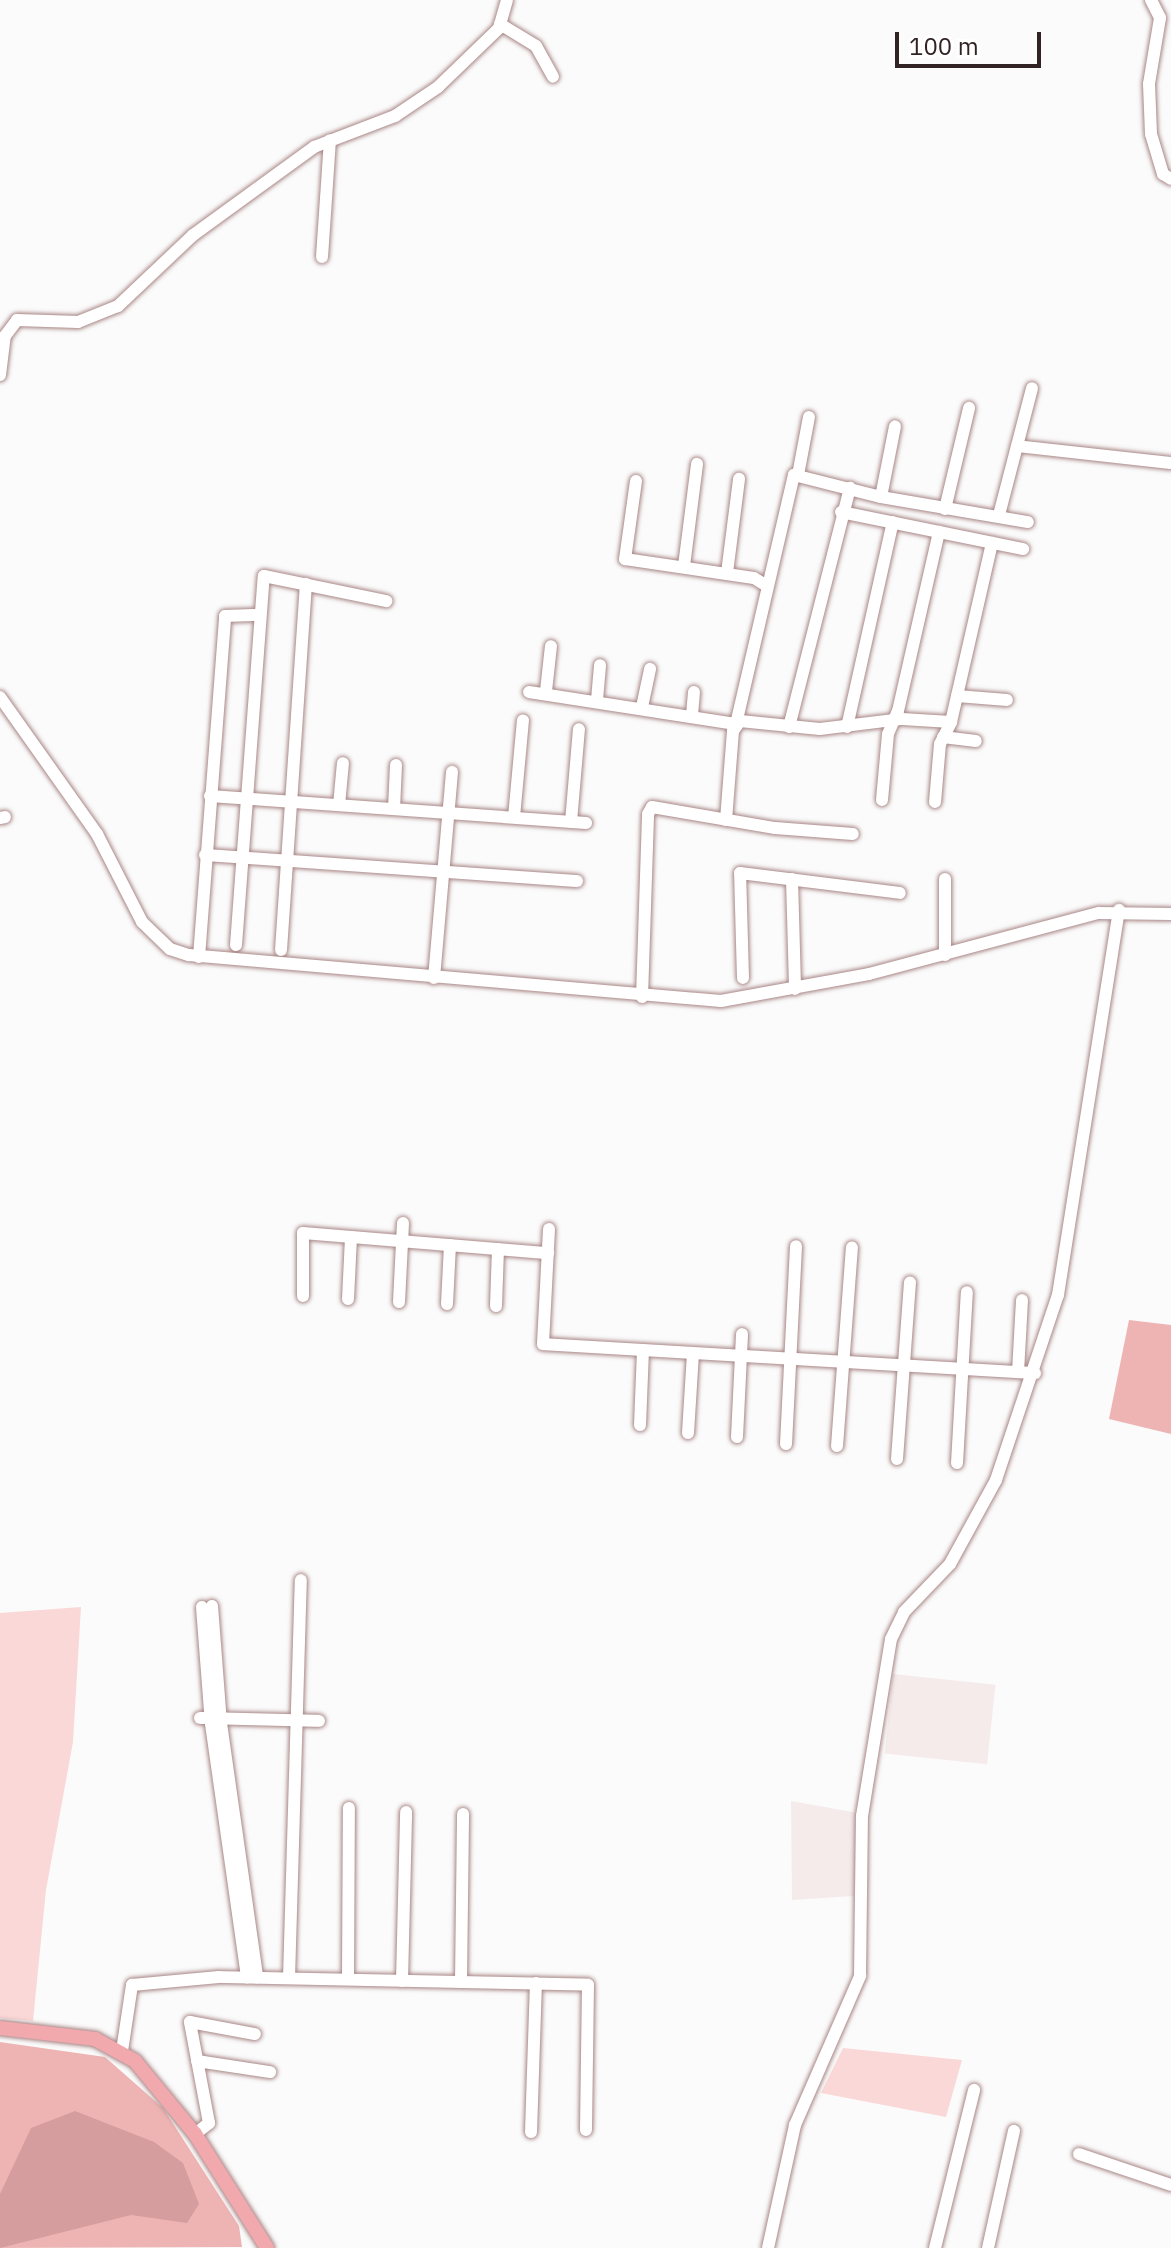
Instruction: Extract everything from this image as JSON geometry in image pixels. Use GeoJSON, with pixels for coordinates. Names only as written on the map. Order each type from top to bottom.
{"type":"FeatureCollection","features":[{"type":"Feature","properties":{"kind":"main road"},"geometry":{"type":"LineString","coordinates":[[0,2028],[76,2035],[122,2051],[147,2073],[195,2134],[264,2247]]}},
{"type":"Feature","properties":{"kind":"street"},"geometry":{"type":"LineString","coordinates":[[0,375],[5,336],[17,320],[78,322],[118,306],[193,235],[330,140],[395,116],[438,87],[500,24],[507,0]]}},
{"type":"Feature","properties":{"kind":"street"},"geometry":{"type":"LineString","coordinates":[[1151,0],[1160,18],[1149,84],[1151,134],[1163,174],[1171,179]]}},
{"type":"Feature","properties":{"kind":"street"},"geometry":{"type":"LineString","coordinates":[[500,24],[536,46],[553,77]]}},
{"type":"Feature","properties":{"kind":"street"},"geometry":{"type":"LineString","coordinates":[[322,257],[330,140]]}},
{"type":"Feature","properties":{"kind":"street"},"geometry":{"type":"LineString","coordinates":[[999,515],[1032,388]]}},
{"type":"Feature","properties":{"kind":"street"},"geometry":{"type":"LineString","coordinates":[[945,509],[969,408]]}},
{"type":"Feature","properties":{"kind":"street"},"geometry":{"type":"LineString","coordinates":[[726,820],[736,724],[767,586],[798,475],[809,417]]}},
{"type":"Feature","properties":{"kind":"street"},"geometry":{"type":"LineString","coordinates":[[881,497],[895,426]]}},
{"type":"Feature","properties":{"kind":"street"},"geometry":{"type":"LineString","coordinates":[[1017,446],[1171,463]]}},
{"type":"Feature","properties":{"kind":"street"},"geometry":{"type":"LineString","coordinates":[[684,566],[697,464]]}},
{"type":"Feature","properties":{"kind":"street"},"geometry":{"type":"LineString","coordinates":[[798,475],[881,497],[1028,522]]}},
{"type":"Feature","properties":{"kind":"street"},"geometry":{"type":"LineString","coordinates":[[727,573],[739,479]]}},
{"type":"Feature","properties":{"kind":"street"},"geometry":{"type":"LineString","coordinates":[[636,481],[625,559],[727,573],[767,586]]}},
{"type":"Feature","properties":{"kind":"street"},"geometry":{"type":"LineString","coordinates":[[789,727],[841,512],[850,488]]}},
{"type":"Feature","properties":{"kind":"street"},"geometry":{"type":"LineString","coordinates":[[841,512],[1023,549]]}},
{"type":"Feature","properties":{"kind":"street"},"geometry":{"type":"LineString","coordinates":[[847,727],[893,522]]}},
{"type":"Feature","properties":{"kind":"street"},"geometry":{"type":"LineString","coordinates":[[882,800],[893,722],[939,532]]}},
{"type":"Feature","properties":{"kind":"street"},"geometry":{"type":"LineString","coordinates":[[935,802],[943,737],[951,722],[992,543]]}},
{"type":"Feature","properties":{"kind":"street"},"geometry":{"type":"LineString","coordinates":[[236,945],[264,576],[386,601]]}},
{"type":"Feature","properties":{"kind":"street"},"geometry":{"type":"LineString","coordinates":[[281,950],[306,584]]}},
{"type":"Feature","properties":{"kind":"street"},"geometry":{"type":"LineString","coordinates":[[199,957],[225,616],[260,615]]}},
{"type":"Feature","properties":{"kind":"street"},"geometry":{"type":"LineString","coordinates":[[546,691],[551,646]]}},
{"type":"Feature","properties":{"kind":"street"},"geometry":{"type":"LineString","coordinates":[[597,700],[600,665]]}},
{"type":"Feature","properties":{"kind":"street"},"geometry":{"type":"LineString","coordinates":[[642,707],[650,669]]}},
{"type":"Feature","properties":{"kind":"street"},"geometry":{"type":"LineString","coordinates":[[529,692],[546,691],[736,724],[748,720],[789,727],[847,727],[893,722],[951,722]]}},
{"type":"Feature","properties":{"kind":"street"},"geometry":{"type":"LineString","coordinates":[[692,715],[694,692]]}},
{"type":"Feature","properties":{"kind":"street"},"geometry":{"type":"LineString","coordinates":[[957,696],[1007,700]]}},
{"type":"Feature","properties":{"kind":"street"},"geometry":{"type":"LineString","coordinates":[[0,697],[97,834],[142,922],[170,949],[199,957],[642,997],[721,1001],[795,989],[945,955],[1119,910],[1171,914]]}},
{"type":"Feature","properties":{"kind":"street"},"geometry":{"type":"LineString","coordinates":[[514,817],[523,720]]}},
{"type":"Feature","properties":{"kind":"street"},"geometry":{"type":"LineString","coordinates":[[571,822],[579,729]]}},
{"type":"Feature","properties":{"kind":"street"},"geometry":{"type":"LineString","coordinates":[[943,737],[976,741]]}},
{"type":"Feature","properties":{"kind":"street"},"geometry":{"type":"LineString","coordinates":[[339,805],[343,763]]}},
{"type":"Feature","properties":{"kind":"street"},"geometry":{"type":"LineString","coordinates":[[394,809],[396,765]]}},
{"type":"Feature","properties":{"kind":"street"},"geometry":{"type":"LineString","coordinates":[[434,978],[452,772]]}},
{"type":"Feature","properties":{"kind":"street"},"geometry":{"type":"LineString","coordinates":[[210,796],[586,823]]}},
{"type":"Feature","properties":{"kind":"street"},"geometry":{"type":"LineString","coordinates":[[642,997],[649,810],[658,806],[726,820],[853,834]]}},
{"type":"Feature","properties":{"kind":"street"},"geometry":{"type":"LineString","coordinates":[[205,855],[577,881]]}},
{"type":"Feature","properties":{"kind":"street"},"geometry":{"type":"LineString","coordinates":[[743,978],[740,873],[900,893]]}},
{"type":"Feature","properties":{"kind":"street"},"geometry":{"type":"LineString","coordinates":[[792,879],[795,989]]}},
{"type":"Feature","properties":{"kind":"street"},"geometry":{"type":"LineString","coordinates":[[945,879],[945,955]]}},
{"type":"Feature","properties":{"kind":"street"},"geometry":{"type":"LineString","coordinates":[[768,2248],[795,2125],[860,1976],[862,1816],[891,1639],[904,1612],[950,1564],[989,1493],[1035,1373],[1058,1295],[1119,910]]}},
{"type":"Feature","properties":{"kind":"street"},"geometry":{"type":"LineString","coordinates":[[399,1302],[403,1223]]}},
{"type":"Feature","properties":{"kind":"street"},"geometry":{"type":"LineString","coordinates":[[549,1229],[543,1344],[1035,1373]]}},
{"type":"Feature","properties":{"kind":"street"},"geometry":{"type":"LineString","coordinates":[[303,1296],[303,1233],[548,1253]]}},
{"type":"Feature","properties":{"kind":"street"},"geometry":{"type":"LineString","coordinates":[[348,1299],[351,1237]]}},
{"type":"Feature","properties":{"kind":"street"},"geometry":{"type":"LineString","coordinates":[[447,1304],[450,1245]]}},
{"type":"Feature","properties":{"kind":"street"},"geometry":{"type":"LineString","coordinates":[[786,1444],[796,1246]]}},
{"type":"Feature","properties":{"kind":"street"},"geometry":{"type":"LineString","coordinates":[[837,1446],[852,1248]]}},
{"type":"Feature","properties":{"kind":"street"},"geometry":{"type":"LineString","coordinates":[[496,1306],[498,1249]]}},
{"type":"Feature","properties":{"kind":"street"},"geometry":{"type":"LineString","coordinates":[[897,1459],[910,1282]]}},
{"type":"Feature","properties":{"kind":"street"},"geometry":{"type":"LineString","coordinates":[[957,1463],[967,1292]]}},
{"type":"Feature","properties":{"kind":"street"},"geometry":{"type":"LineString","coordinates":[[1018,1372],[1022,1300]]}},
{"type":"Feature","properties":{"kind":"street"},"geometry":{"type":"LineString","coordinates":[[737,1437],[742,1334]]}},
{"type":"Feature","properties":{"kind":"street"},"geometry":{"type":"LineString","coordinates":[[640,1425],[643,1350]]}},
{"type":"Feature","properties":{"kind":"street"},"geometry":{"type":"LineString","coordinates":[[688,1433],[693,1353]]}},
{"type":"Feature","properties":{"kind":"street"},"geometry":{"type":"LineString","coordinates":[[289,1978],[301,1580]]}},
{"type":"Feature","properties":{"kind":"street"},"geometry":{"type":"LineString","coordinates":[[207,1607],[210,1718],[252,1977]]}},
{"type":"Feature","properties":{"kind":"street"},"geometry":{"type":"LineString","coordinates":[[210,1718],[319,1721]]}},
{"type":"Feature","properties":{"kind":"street"},"geometry":{"type":"LineString","coordinates":[[348,1979],[349,1808]]}},
{"type":"Feature","properties":{"kind":"street"},"geometry":{"type":"LineString","coordinates":[[402,1981],[406,1812]]}},
{"type":"Feature","properties":{"kind":"street"},"geometry":{"type":"LineString","coordinates":[[461,1982],[463,1814]]}},
{"type":"Feature","properties":{"kind":"street"},"geometry":{"type":"LineString","coordinates":[[122,2051],[132,1985],[252,1977],[588,1985],[586,2130]]}},
{"type":"Feature","properties":{"kind":"street"},"geometry":{"type":"LineString","coordinates":[[531,2132],[536,1983]]}},
{"type":"Feature","properties":{"kind":"street"},"geometry":{"type":"LineString","coordinates":[[195,2134],[209,2123],[190,2022],[255,2034]]}},
{"type":"Feature","properties":{"kind":"street"},"geometry":{"type":"LineString","coordinates":[[197,2061],[270,2072]]}},
{"type":"Feature","properties":{"kind":"street"},"geometry":{"type":"LineString","coordinates":[[935,2248],[974,2090]]}},
{"type":"Feature","properties":{"kind":"street"},"geometry":{"type":"LineString","coordinates":[[988,2248],[1014,2131]]}},
{"type":"Feature","properties":{"kind":"street"},"geometry":{"type":"LineString","coordinates":[[1079,2154],[1171,2185]]}},
{"type":"Feature","properties":{"kind":"shaded area"},"geometry":{"type":"Polygon","coordinates":[[[1129,1320],[1171,1325],[1171,1434],[1109,1419],[1129,1320]]]}},
{"type":"Feature","properties":{"kind":"shaded area"},"geometry":{"type":"Polygon","coordinates":[[[81,1607],[73,1742],[46,1890],[33,2021],[0,2018],[0,1613],[81,1607]]]}},
{"type":"Feature","properties":{"kind":"shaded area"},"geometry":{"type":"Polygon","coordinates":[[[893,1674],[995,1685],[987,1764],[885,1754],[893,1674]]]}},
{"type":"Feature","properties":{"kind":"shaded area"},"geometry":{"type":"Polygon","coordinates":[[[791,1801],[858,1813],[854,1896],[792,1900],[791,1801]]]}},
{"type":"Feature","properties":{"kind":"shaded area"},"geometry":{"type":"Polygon","coordinates":[[[0,2042],[105,2057],[163,2108],[239,2226],[242,2247],[0,2248],[0,2042]]]}},
{"type":"Feature","properties":{"kind":"shaded area"},"geometry":{"type":"Polygon","coordinates":[[[843,2048],[962,2060],[946,2117],[821,2093],[843,2048]]]}},
{"type":"Feature","properties":{"kind":"shaded area"},"geometry":{"type":"Polygon","coordinates":[[[75,2111],[154,2142],[183,2163],[199,2204],[187,2223],[131,2215],[0,2248],[0,2194],[31,2128],[75,2111]]]}}]}
